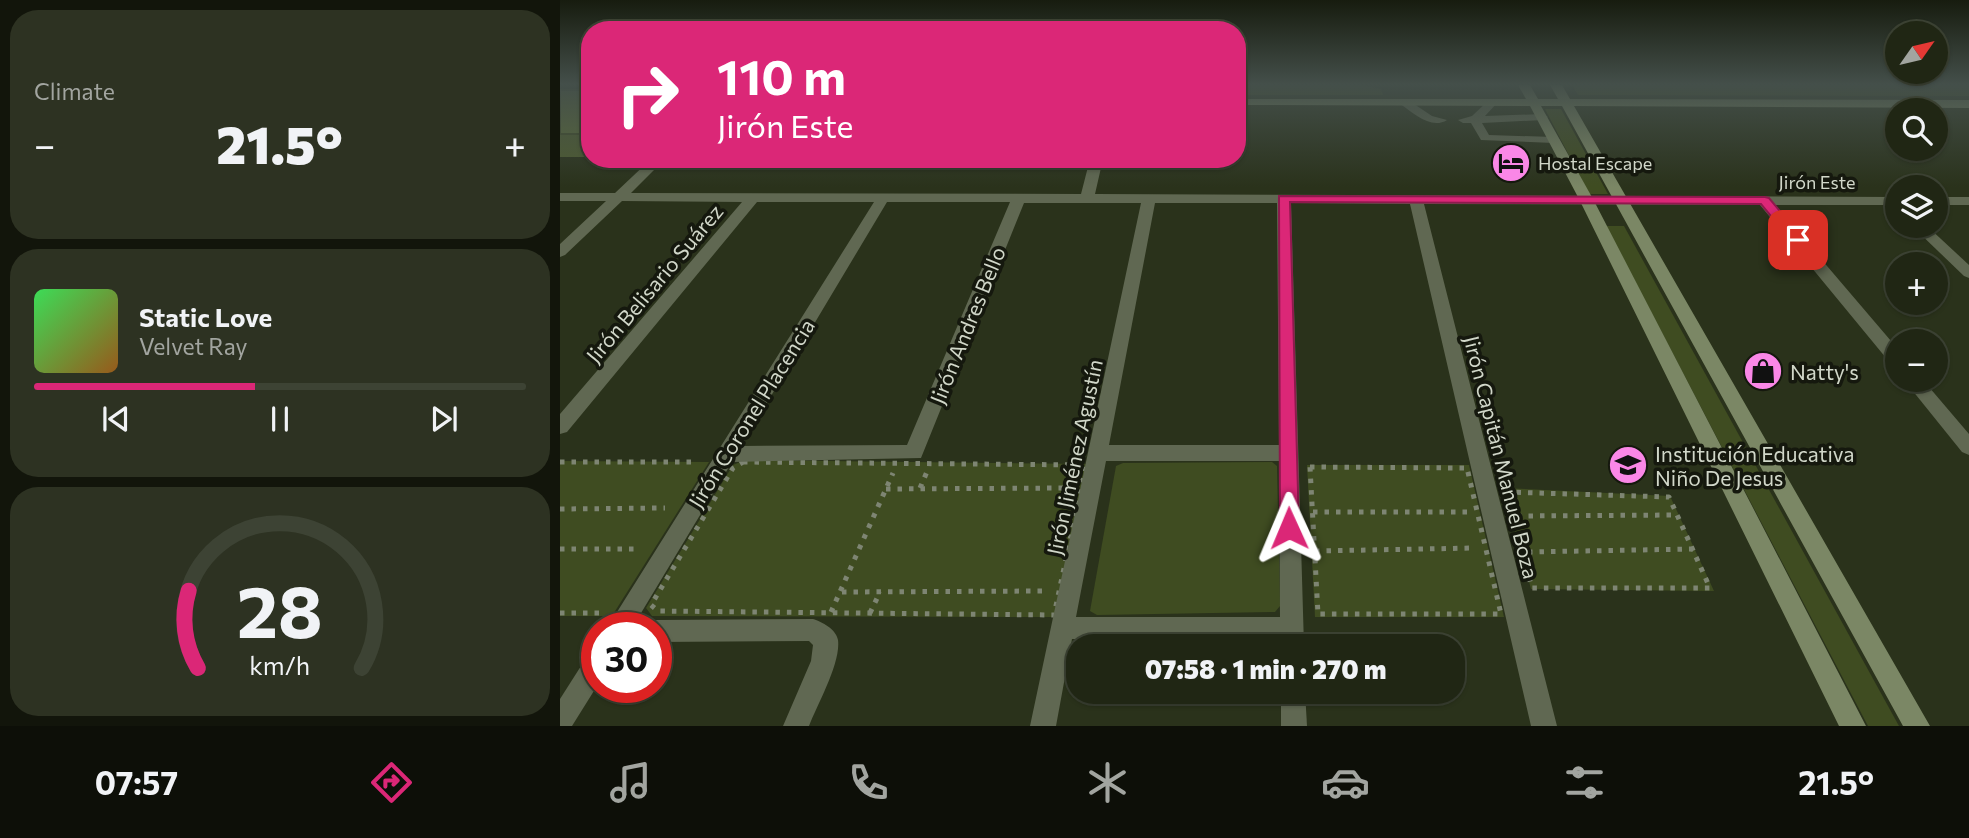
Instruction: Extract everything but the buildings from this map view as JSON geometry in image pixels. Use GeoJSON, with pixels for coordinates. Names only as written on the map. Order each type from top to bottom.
{"type":"FeatureCollection","features":[{"type":"Feature","properties":{"kind":"main road"},"geometry":{"type":"LineString","coordinates":[[1543,119],[1853,726]]}},
{"type":"Feature","properties":{"kind":"main road"},"geometry":{"type":"LineString","coordinates":[[1575,119],[1917,726]]}},
{"type":"Feature","properties":{"kind":"street"},"geometry":{"type":"LineString","coordinates":[[560,252],[649,168]]}},
{"type":"Feature","properties":{"kind":"street"},"geometry":{"type":"LineString","coordinates":[[1087,197],[1095,168]]}},
{"type":"Feature","properties":{"kind":"street","name":"Jirón Este"},"geometry":{"type":"LineString","coordinates":[[560,197],[1149,197],[1885,202]]}},
{"type":"Feature","properties":{"kind":"street","name":"Jirón Andres Bello"},"geometry":{"type":"LineString","coordinates":[[914,459],[1019,197]]}},
{"type":"Feature","properties":{"kind":"street","name":"Jirón Jiménez Agustín"},"geometry":{"type":"LineString","coordinates":[[1043,726],[1058,622],[1149,197]]}},
{"type":"Feature","properties":{"kind":"street","name":"Jirón Belisario Suárez"},"geometry":{"type":"LineString","coordinates":[[560,427],[753,198]]}},
{"type":"Feature","properties":{"kind":"street","name":"Jirón Coronel Placencia"},"geometry":{"type":"LineString","coordinates":[[621,612],[727,454],[883,198]]}},
{"type":"Feature","properties":{"kind":"street"},"geometry":{"type":"LineString","coordinates":[[1284,198],[1292,634]]}},
{"type":"Feature","properties":{"kind":"street","name":"Jirón Capitán Manuel Boza"},"geometry":{"type":"LineString","coordinates":[[1416,199],[1544,726]]}},
{"type":"Feature","properties":{"kind":"street"},"geometry":{"type":"LineString","coordinates":[[1765,201],[1885,346]]}},
{"type":"Feature","properties":{"kind":"street"},"geometry":{"type":"LineString","coordinates":[[1948,201],[1969,201]]}},
{"type":"Feature","properties":{"kind":"street"},"geometry":{"type":"LineString","coordinates":[[1932,238],[1969,273]]}},
{"type":"Feature","properties":{"kind":"street"},"geometry":{"type":"LineString","coordinates":[[1923,392],[1969,447]]}},
{"type":"Feature","properties":{"kind":"street"},"geometry":{"type":"LineString","coordinates":[[1093,459],[1287,453]]}},
{"type":"Feature","properties":{"kind":"street"},"geometry":{"type":"LineString","coordinates":[[727,454],[914,459]]}},
{"type":"Feature","properties":{"kind":"street"},"geometry":{"type":"LineString","coordinates":[[1058,622],[1245,634]]}},
{"type":"Feature","properties":{"kind":"street"},"geometry":{"type":"LineString","coordinates":[[672,631],[814,630],[826,640],[823,661],[796,726]]}},
{"type":"Feature","properties":{"kind":"street"},"geometry":{"type":"LineString","coordinates":[[560,722],[581,689]]}},
{"type":"Feature","properties":{"kind":"street"},"geometry":{"type":"LineString","coordinates":[[1293,704],[1294,726]]}},
{"type":"Feature","properties":{"kind":"lane"},"geometry":{"type":"LineString","coordinates":[[1429,119],[1442,120]]}},
{"type":"Feature","properties":{"kind":"lane"},"geometry":{"type":"LineString","coordinates":[[1469,120],[1477,119]]}},
{"type":"Feature","properties":{"kind":"lane"},"geometry":{"type":"LineString","coordinates":[[1469,120],[1485,138],[1554,140]]}},
{"type":"Feature","properties":{"kind":"path"},"geometry":{"type":"LineString","coordinates":[[914,459],[920,488]]}},
{"type":"Feature","properties":{"kind":"path"},"geometry":{"type":"LineString","coordinates":[[831,613],[886,489],[914,459]]}},
{"type":"Feature","properties":{"kind":"path"},"geometry":{"type":"LineString","coordinates":[[1058,622],[870,613],[658,611],[651,605],[733,468],[743,462],[1093,459]]}},
{"type":"Feature","properties":{"kind":"path"},"geometry":{"type":"LineString","coordinates":[[560,462],[706,463]]}},
{"type":"Feature","properties":{"kind":"path"},"geometry":{"type":"LineString","coordinates":[[1310,467],[1467,468]]}},
{"type":"Feature","properties":{"kind":"path"},"geometry":{"type":"LineString","coordinates":[[886,489],[1080,488]]}},
{"type":"Feature","properties":{"kind":"path"},"geometry":{"type":"LineString","coordinates":[[1505,492],[1668,497],[1678,515],[1710,588],[1532,588],[1505,492]]}},
{"type":"Feature","properties":{"kind":"path"},"geometry":{"type":"LineString","coordinates":[[560,509],[677,508]]}},
{"type":"Feature","properties":{"kind":"path"},"geometry":{"type":"LineString","coordinates":[[1312,512],[1477,512]]}},
{"type":"Feature","properties":{"kind":"path"},"geometry":{"type":"LineString","coordinates":[[1512,516],[1678,515]]}},
{"type":"Feature","properties":{"kind":"path"},"geometry":{"type":"LineString","coordinates":[[560,549],[651,548]]}},
{"type":"Feature","properties":{"kind":"path"},"geometry":{"type":"LineString","coordinates":[[1314,551],[1486,548]]}},
{"type":"Feature","properties":{"kind":"path"},"geometry":{"type":"LineString","coordinates":[[1523,552],[1693,550]]}},
{"type":"Feature","properties":{"kind":"path"},"geometry":{"type":"LineString","coordinates":[[842,592],[1058,591]]}},
{"type":"Feature","properties":{"kind":"path"},"geometry":{"type":"LineString","coordinates":[[870,613],[880,592]]}},
{"type":"Feature","properties":{"kind":"path"},"geometry":{"type":"LineString","coordinates":[[560,613],[581,616]]}},
{"type":"Feature","properties":{"kind":"path"},"geometry":{"type":"LineString","coordinates":[[1318,614],[1501,614]]}},
{"type":"Feature","properties":{"kind":"green space"},"geometry":{"type":"Polygon","coordinates":[[[1550,119],[1566,119],[1608,194],[1589,194],[1550,119]]]}},
{"type":"Feature","properties":{"kind":"green space"},"geometry":{"type":"Polygon","coordinates":[[[1606,226],[1624,226],[1899,726],[1868,726],[1606,226]]]}},
{"type":"Feature","properties":{"kind":"green space"},"geometry":{"type":"Polygon","coordinates":[[[745,460],[1088,464],[1055,617],[672,616],[672,612],[649,612],[646,608],[733,465],[745,460]]]}},
{"type":"Feature","properties":{"kind":"green space"},"geometry":{"type":"Polygon","coordinates":[[[560,461],[709,462],[615,612],[581,612],[581,616],[560,616],[560,461]]]}},
{"type":"Feature","properties":{"kind":"green space"},"geometry":{"type":"Polygon","coordinates":[[[1272,462],[1277,466],[1280,606],[1275,612],[1097,615],[1090,611],[1116,466],[1123,463],[1272,462]]]}},
{"type":"Feature","properties":{"kind":"green space"},"geometry":{"type":"Polygon","coordinates":[[[1307,465],[1469,465],[1504,617],[1315,617],[1307,465]]]}},
{"type":"Feature","properties":{"kind":"green space"},"geometry":{"type":"Polygon","coordinates":[[[1503,488],[1670,496],[1714,591],[1531,589],[1503,488]]]}},
{"type":"Feature","properties":{"kind":"place","name":"Hostal Escape"},"geometry":{"type":"Point","coordinates":[1511,163]}},
{"type":"Feature","properties":{"kind":"place","name":"Natty's"},"geometry":{"type":"Point","coordinates":[1763,371]}},
{"type":"Feature","properties":{"kind":"place","name":"Institución Educativa Niño De Jesus"},"geometry":{"type":"Point","coordinates":[1628,465]}},
{"type":"Feature","properties":{"kind":"route"},"geometry":{"type":"LineString","coordinates":[[1289,528],[1284,198],[1765,201],[1798,240]]}}]}
